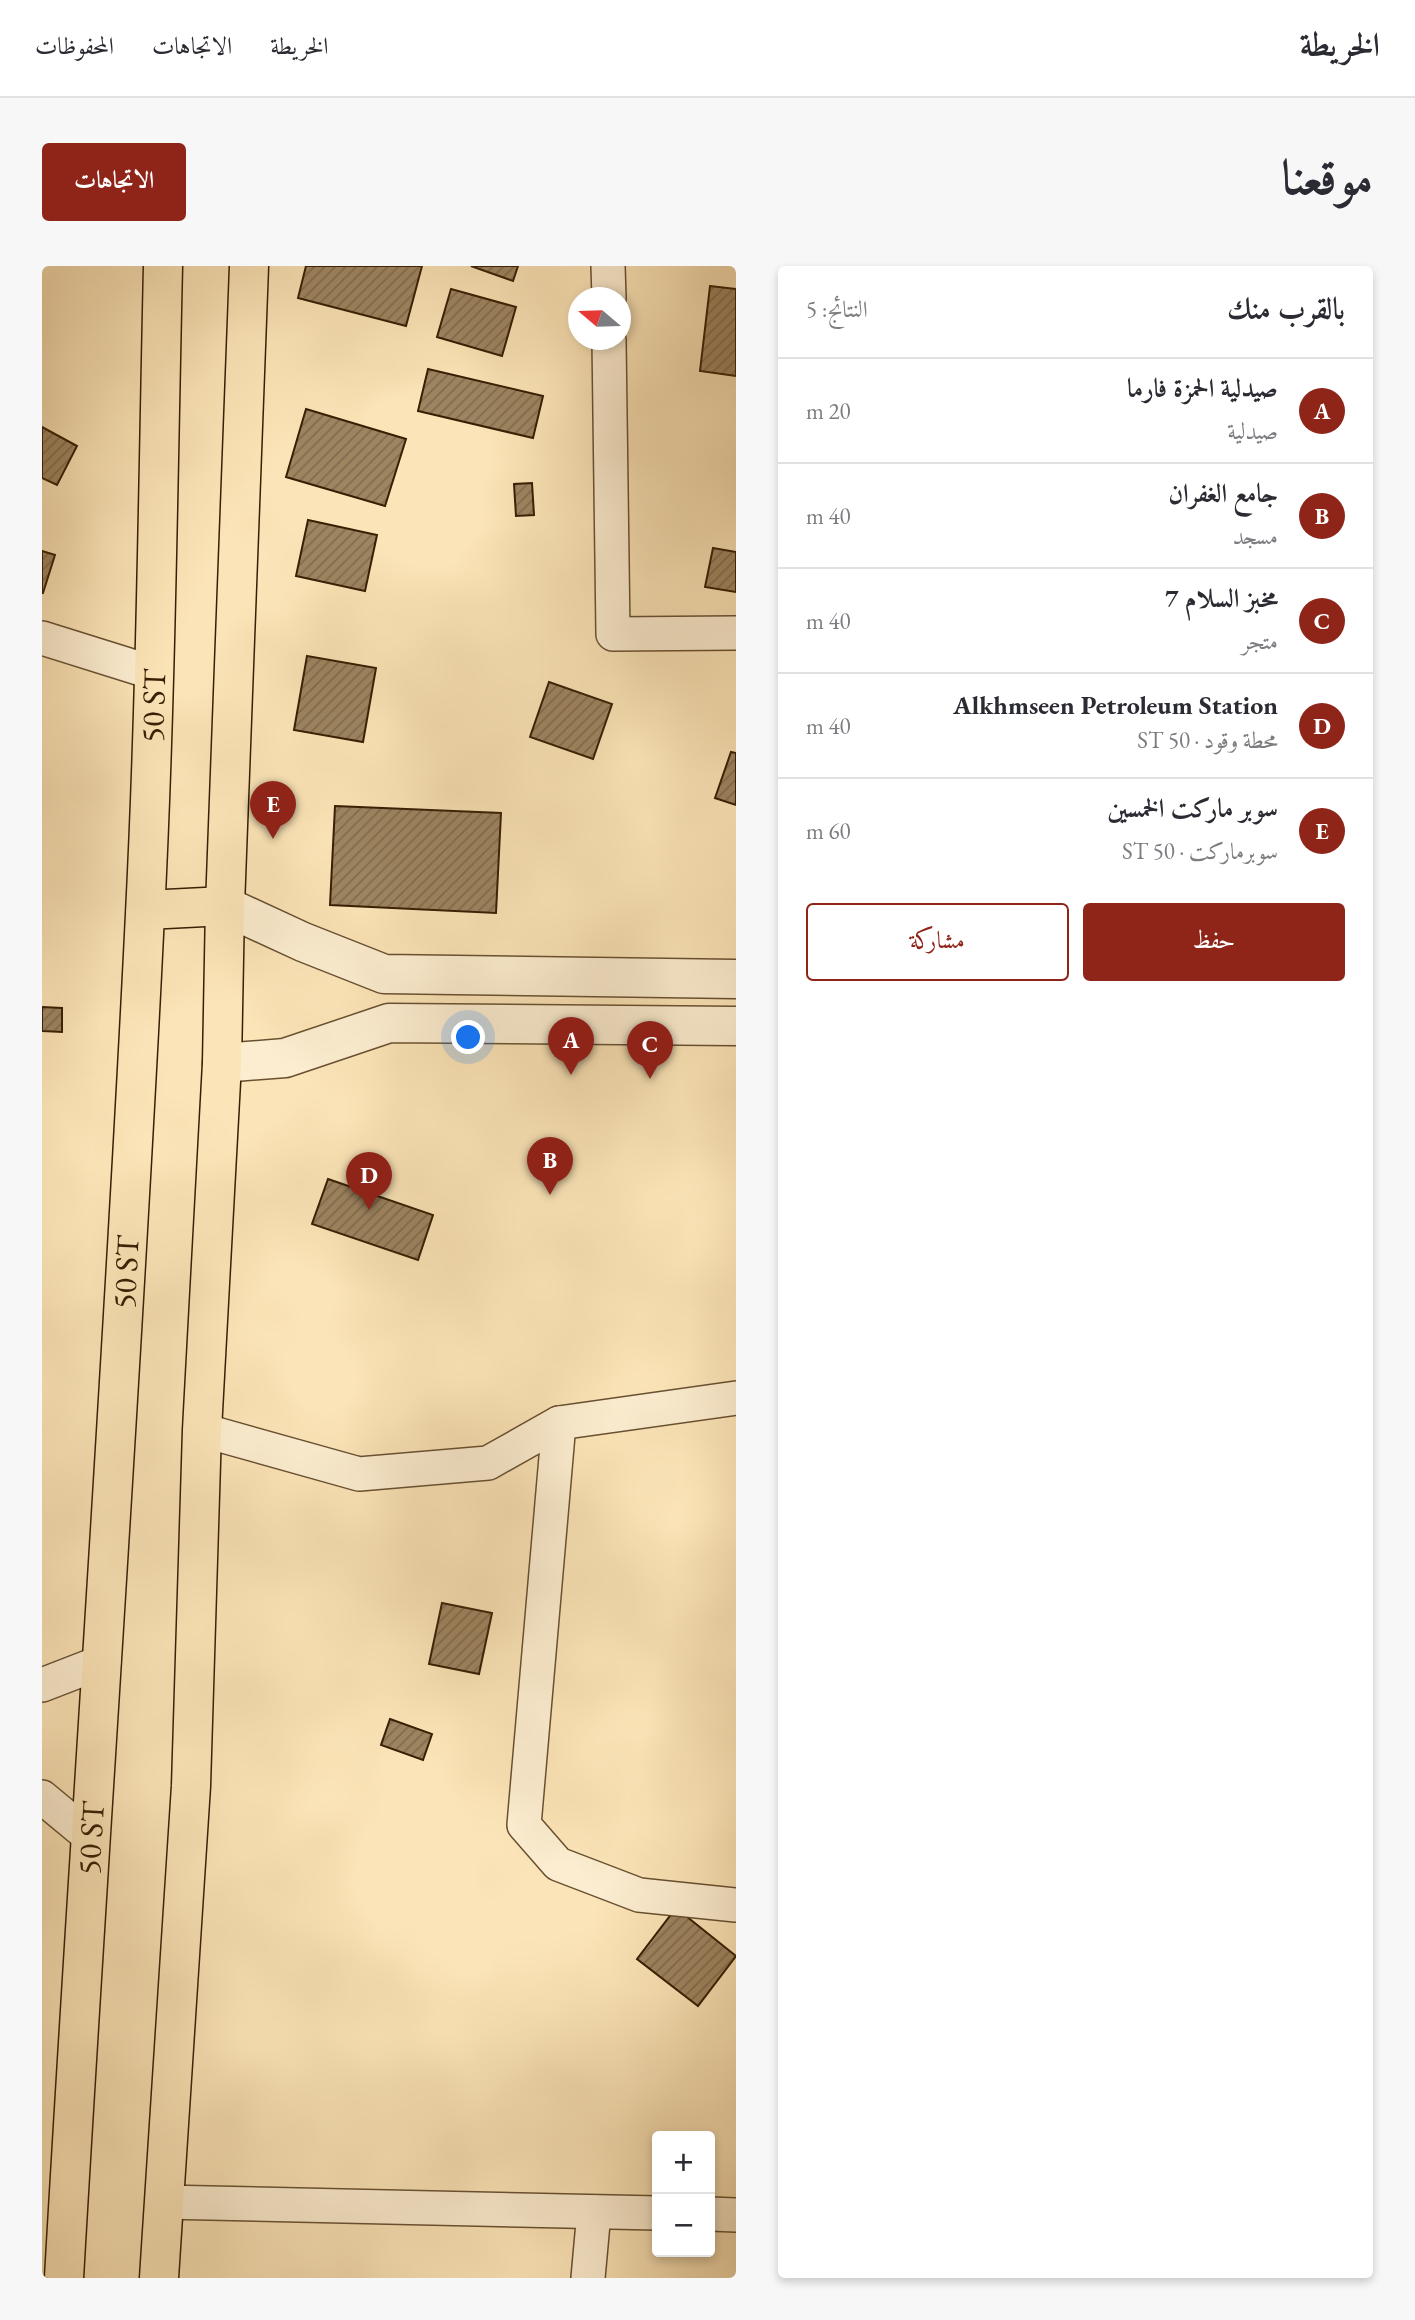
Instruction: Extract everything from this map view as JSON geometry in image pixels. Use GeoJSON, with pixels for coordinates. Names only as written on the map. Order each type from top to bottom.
{"type":"FeatureCollection","features":[{"type":"Feature","properties":{"kind":"main road","name":"50 ST"},"geometry":{"type":"LineString","coordinates":[[64,2278],[89,1836],[104,1661],[146,910],[163,266]]}},
{"type":"Feature","properties":{"kind":"main road"},"geometry":{"type":"LineString","coordinates":[[159,2278],[191,1786],[202,1430],[222,1063],[225,906],[249,266]]}},
{"type":"Feature","properties":{"kind":"main road"},"geometry":{"type":"LineString","coordinates":[[146,910],[225,906]]}},
{"type":"Feature","properties":{"kind":"street"},"geometry":{"type":"LineString","coordinates":[[608,266],[609,287]]}},
{"type":"Feature","properties":{"kind":"street"},"geometry":{"type":"LineString","coordinates":[[609,350],[614,634],[736,633]]}},
{"type":"Feature","properties":{"kind":"street"},"geometry":{"type":"LineString","coordinates":[[42,638],[154,673]]}},
{"type":"Feature","properties":{"kind":"street"},"geometry":{"type":"LineString","coordinates":[[225,906],[303,942],[383,974],[736,979]]}},
{"type":"Feature","properties":{"kind":"street"},"geometry":{"type":"LineString","coordinates":[[222,1063],[285,1058],[389,1023],[736,1026]]}},
{"type":"Feature","properties":{"kind":"street"},"geometry":{"type":"LineString","coordinates":[[202,1430],[359,1474],[488,1464],[559,1423],[736,1398]]}},
{"type":"Feature","properties":{"kind":"street"},"geometry":{"type":"LineString","coordinates":[[559,1423],[524,1825],[558,1864],[639,1895],[736,1905]]}},
{"type":"Feature","properties":{"kind":"street"},"geometry":{"type":"LineString","coordinates":[[42,1685],[104,1661]]}},
{"type":"Feature","properties":{"kind":"street"},"geometry":{"type":"LineString","coordinates":[[42,1797],[89,1836]]}},
{"type":"Feature","properties":{"kind":"street"},"geometry":{"type":"LineString","coordinates":[[163,2202],[652,2213]]}},
{"type":"Feature","properties":{"kind":"street"},"geometry":{"type":"LineString","coordinates":[[588,2278],[594,2212]]}},
{"type":"Feature","properties":{"kind":"street"},"geometry":{"type":"LineString","coordinates":[[715,2214],[736,2215]]}},
{"type":"Feature","properties":{"kind":"building"},"geometry":{"type":"Polygon","coordinates":[[[306,266],[422,266],[406,326],[298,298],[306,266]]]}},
{"type":"Feature","properties":{"kind":"building"},"geometry":{"type":"Polygon","coordinates":[[[471,266],[518,266],[513,281],[471,266]]]}},
{"type":"Feature","properties":{"kind":"building"},"geometry":{"type":"Polygon","coordinates":[[[710,286],[736,289],[736,376],[700,371],[710,286]]]}},
{"type":"Feature","properties":{"kind":"building"},"geometry":{"type":"Polygon","coordinates":[[[451,289],[516,307],[502,356],[437,337],[451,289]]]}},
{"type":"Feature","properties":{"kind":"building"},"geometry":{"type":"Polygon","coordinates":[[[428,369],[543,396],[533,438],[418,411],[428,369]]]}},
{"type":"Feature","properties":{"kind":"building"},"geometry":{"type":"Polygon","coordinates":[[[306,409],[406,439],[385,506],[286,477],[306,409]]]}},
{"type":"Feature","properties":{"kind":"building"},"geometry":{"type":"Polygon","coordinates":[[[42,427],[77,446],[57,485],[42,478],[42,427]]]}},
{"type":"Feature","properties":{"kind":"building"},"geometry":{"type":"Polygon","coordinates":[[[532,483],[534,515],[516,516],[514,484],[532,483]]]}},
{"type":"Feature","properties":{"kind":"building"},"geometry":{"type":"Polygon","coordinates":[[[308,520],[377,535],[365,591],[296,576],[308,520]]]}},
{"type":"Feature","properties":{"kind":"building"},"geometry":{"type":"Polygon","coordinates":[[[713,548],[736,552],[736,592],[705,587],[713,548]]]}},
{"type":"Feature","properties":{"kind":"building"},"geometry":{"type":"Polygon","coordinates":[[[42,551],[55,555],[43,593],[42,593],[42,551]]]}},
{"type":"Feature","properties":{"kind":"building"},"geometry":{"type":"Polygon","coordinates":[[[307,656],[376,668],[363,742],[294,730],[307,656]]]}},
{"type":"Feature","properties":{"kind":"building"},"geometry":{"type":"Polygon","coordinates":[[[549,682],[612,704],[593,759],[530,737],[549,682]]]}},
{"type":"Feature","properties":{"kind":"building"},"geometry":{"type":"Polygon","coordinates":[[[731,752],[736,753],[736,805],[715,798],[731,752]]]}},
{"type":"Feature","properties":{"kind":"building"},"geometry":{"type":"Polygon","coordinates":[[[335,806],[501,813],[496,913],[330,905],[335,806]]]}},
{"type":"Feature","properties":{"kind":"building"},"geometry":{"type":"Polygon","coordinates":[[[42,1007],[62,1008],[62,1032],[42,1031],[42,1007]]]}},
{"type":"Feature","properties":{"kind":"building"},"geometry":{"type":"Polygon","coordinates":[[[328,1179],[433,1215],[418,1260],[312,1224],[328,1179]]]}},
{"type":"Feature","properties":{"kind":"building"},"geometry":{"type":"Polygon","coordinates":[[[442,1603],[492,1613],[479,1674],[429,1664],[442,1603]]]}},
{"type":"Feature","properties":{"kind":"building"},"geometry":{"type":"Polygon","coordinates":[[[390,1719],[432,1734],[423,1760],[381,1745],[390,1719]]]}},
{"type":"Feature","properties":{"kind":"building"},"geometry":{"type":"Polygon","coordinates":[[[676,1908],[736,1956],[698,2006],[637,1959],[676,1908]]]}},
{"type":"Feature","properties":{"kind":"place","name":"سوبر ماركت الخمسين"},"geometry":{"type":"Point","coordinates":[273,839]}},
{"type":"Feature","properties":{"kind":"place","name":"صيدلية الحمزة فارما"},"geometry":{"type":"Point","coordinates":[571,1075]}},
{"type":"Feature","properties":{"kind":"place","name":"مخبز السلام 7"},"geometry":{"type":"Point","coordinates":[650,1079]}},
{"type":"Feature","properties":{"kind":"place","name":"جامع الغفران"},"geometry":{"type":"Point","coordinates":[550,1195]}},
{"type":"Feature","properties":{"kind":"place","name":"Alkhmseen Petroleum Station"},"geometry":{"type":"Point","coordinates":[369,1210]}}]}
